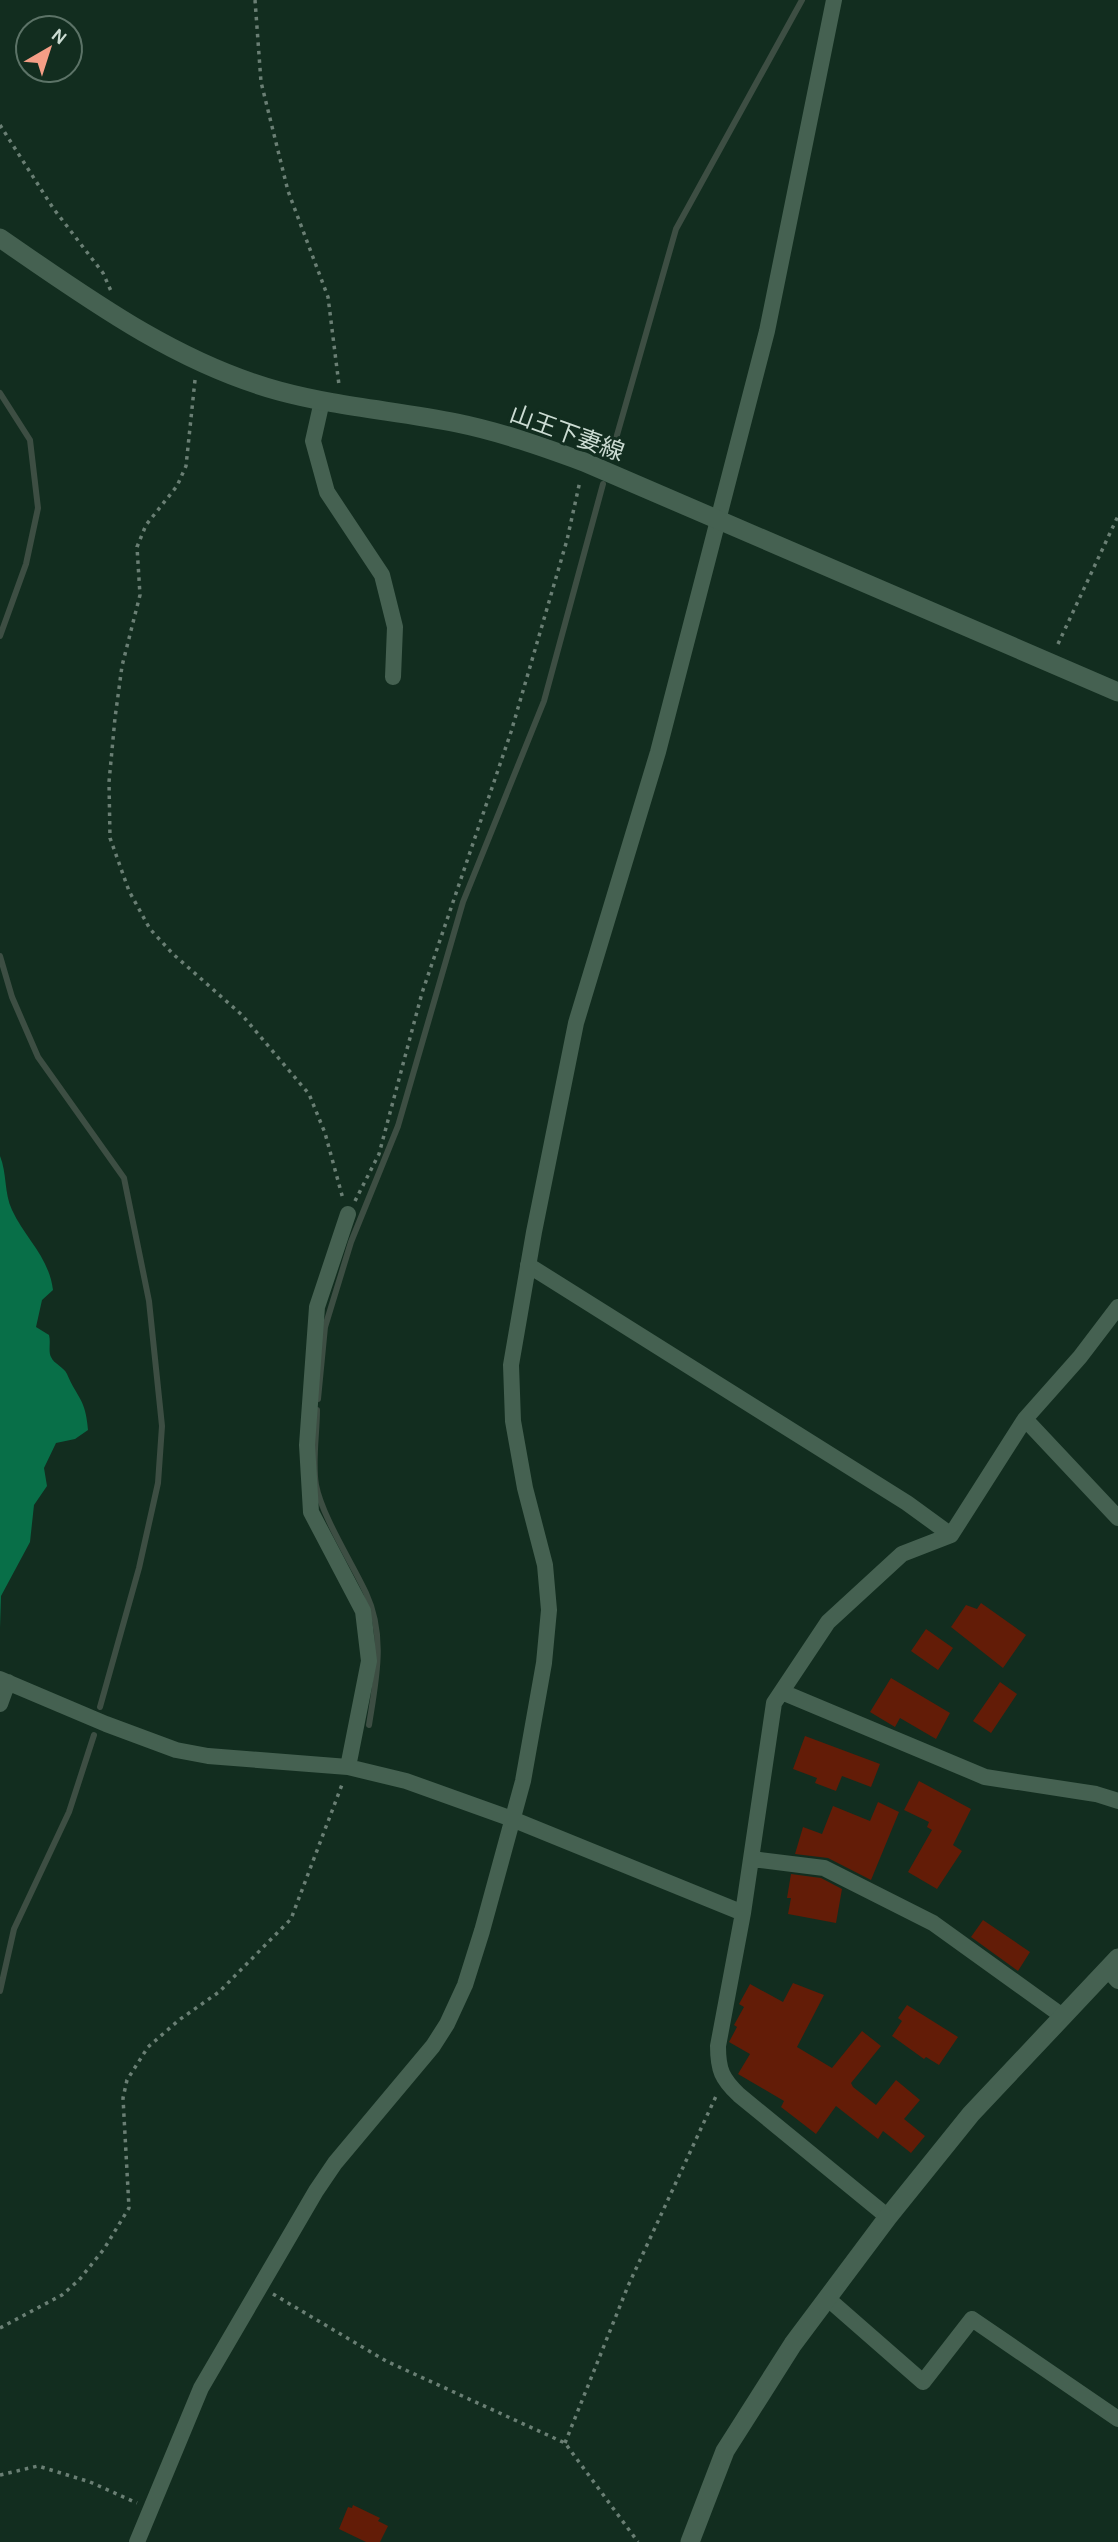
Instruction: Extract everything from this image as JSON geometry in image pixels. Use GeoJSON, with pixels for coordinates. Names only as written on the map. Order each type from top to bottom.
{"type":"FeatureCollection","features":[{"type":"Feature","properties":{"kind":"main road","name":"山王下妻線"},"geometry":{"type":"LineString","coordinates":[[0,238],[157,340],[197,359],[266,387],[331,403],[485,429],[584,462],[1118,692]]}},
{"type":"Feature","properties":{"kind":"main road"},"geometry":{"type":"LineString","coordinates":[[690,2542],[725,2451],[786,2354],[827,2298],[971,2114],[1062,2015],[1114,1969]]}},
{"type":"Feature","properties":{"kind":"street"},"geometry":{"type":"LineString","coordinates":[[137,2542],[201,2388],[229,2344],[260,2286],[335,2163],[433,2046],[447,2024],[468,1974],[523,1781],[542,1675],[549,1610],[545,1565],[513,1421],[511,1365],[528,1265],[576,1023],[659,752],[784,258],[834,0]]}},
{"type":"Feature","properties":{"kind":"street"},"geometry":{"type":"LineString","coordinates":[[331,403],[313,441],[327,492],[382,575],[395,627],[393,677]]}},
{"type":"Feature","properties":{"kind":"street"},"geometry":{"type":"LineString","coordinates":[[348,1214],[317,1307],[307,1445],[311,1512],[363,1611],[369,1661],[348,1767]]}},
{"type":"Feature","properties":{"kind":"street"},"geometry":{"type":"LineString","coordinates":[[528,1265],[886,1490],[951,1535]]}},
{"type":"Feature","properties":{"kind":"street"},"geometry":{"type":"LineString","coordinates":[[888,2217],[724,2080],[718,2068],[718,2046],[752,1859],[774,1703],[828,1622],[902,1554],[951,1535],[1025,1419],[1080,1357],[1118,1307]]}},
{"type":"Feature","properties":{"kind":"street"},"geometry":{"type":"LineString","coordinates":[[1025,1419],[1118,1518]]}},
{"type":"Feature","properties":{"kind":"street"},"geometry":{"type":"LineString","coordinates":[[0,1704],[4,1681],[106,1724],[176,1749],[208,1756],[348,1767],[406,1781],[512,1819],[743,1913]]}},
{"type":"Feature","properties":{"kind":"street"},"geometry":{"type":"LineString","coordinates":[[782,1692],[985,1777],[1096,1794],[1118,1801]]}},
{"type":"Feature","properties":{"kind":"street"},"geometry":{"type":"LineString","coordinates":[[752,1859],[824,1868],[933,1923],[1062,2015]]}},
{"type":"Feature","properties":{"kind":"street"},"geometry":{"type":"LineString","coordinates":[[827,2298],[923,2382],[972,2319],[1118,2419]]}},
{"type":"Feature","properties":{"kind":"path"},"geometry":{"type":"LineString","coordinates":[[255,0],[261,82],[288,191],[328,298],[340,378],[331,403]]}},
{"type":"Feature","properties":{"kind":"path"},"geometry":{"type":"LineString","coordinates":[[0,125],[53,208],[103,273],[111,287],[108,309]]}},
{"type":"Feature","properties":{"kind":"path"},"geometry":{"type":"LineString","coordinates":[[197,359],[186,466],[177,486],[146,525],[137,547],[140,595],[116,704],[109,782],[110,838],[129,891],[150,929],[173,954],[242,1015],[309,1094],[325,1133],[348,1214]]}},
{"type":"Feature","properties":{"kind":"path"},"geometry":{"type":"LineString","coordinates":[[348,1214],[379,1154],[422,993],[515,719],[567,540],[584,462]]}},
{"type":"Feature","properties":{"kind":"path"},"geometry":{"type":"LineString","coordinates":[[1049,662],[1118,516]]}},
{"type":"Feature","properties":{"kind":"path"},"geometry":{"type":"LineString","coordinates":[[0,2328],[62,2295],[104,2249],[129,2208],[123,2098],[132,2071],[148,2047],[179,2020],[219,1992],[291,1919],[336,1806],[348,1767]]}},
{"type":"Feature","properties":{"kind":"path"},"geometry":{"type":"LineString","coordinates":[[565,2443],[628,2286],[724,2080]]}},
{"type":"Feature","properties":{"kind":"path"},"geometry":{"type":"LineString","coordinates":[[260,2286],[386,2361],[565,2443],[638,2542]]}},
{"type":"Feature","properties":{"kind":"path"},"geometry":{"type":"LineString","coordinates":[[0,2475],[38,2466],[90,2482],[150,2509]]}},
{"type":"Feature","properties":{"kind":"green space"},"geometry":{"type":"Polygon","coordinates":[[[0,1156],[12,1210],[42,1258],[51,1278],[53,1290],[42,1300],[36,1327],[49,1335],[51,1357],[66,1372],[80,1399],[88,1430],[75,1439],[56,1443],[44,1468],[47,1486],[34,1505],[30,1542],[1,1596],[0,1628],[0,1156]]]}},
{"type":"Feature","properties":{"kind":"building"},"geometry":{"type":"Polygon","coordinates":[[[981,1603],[1026,1635],[1003,1668],[951,1627],[966,1605],[977,1609],[981,1603]]]}},
{"type":"Feature","properties":{"kind":"building"},"geometry":{"type":"Polygon","coordinates":[[[926,1629],[953,1648],[938,1670],[911,1651],[926,1629]]]}},
{"type":"Feature","properties":{"kind":"building"},"geometry":{"type":"Polygon","coordinates":[[[891,1678],[950,1713],[936,1739],[900,1718],[895,1727],[870,1712],[891,1678]]]}},
{"type":"Feature","properties":{"kind":"building"},"geometry":{"type":"Polygon","coordinates":[[[1000,1682],[1017,1694],[991,1733],[973,1721],[1000,1682]]]}},
{"type":"Feature","properties":{"kind":"building"},"geometry":{"type":"Polygon","coordinates":[[[805,1736],[880,1764],[871,1787],[842,1776],[836,1791],[815,1783],[817,1778],[793,1769],[805,1736]]]}},
{"type":"Feature","properties":{"kind":"building"},"geometry":{"type":"Polygon","coordinates":[[[919,1781],[971,1809],[953,1845],[962,1851],[937,1889],[908,1872],[932,1830],[927,1827],[929,1822],[904,1810],[919,1781]]]}},
{"type":"Feature","properties":{"kind":"building"},"geometry":{"type":"Polygon","coordinates":[[[878,1802],[899,1812],[871,1880],[828,1858],[795,1854],[803,1827],[822,1834],[833,1806],[870,1821],[878,1802]]]}},
{"type":"Feature","properties":{"kind":"building"},"geometry":{"type":"Polygon","coordinates":[[[791,1874],[821,1878],[842,1889],[836,1923],[788,1914],[791,1898],[787,1898],[791,1874]]]}},
{"type":"Feature","properties":{"kind":"building"},"geometry":{"type":"Polygon","coordinates":[[[983,1920],[1030,1952],[1018,1971],[971,1937],[983,1920]]]}},
{"type":"Feature","properties":{"kind":"building"},"geometry":{"type":"Polygon","coordinates":[[[793,1983],[824,1995],[797,2047],[832,2068],[862,2031],[881,2046],[851,2083],[853,2087],[876,2105],[896,2080],[920,2100],[904,2119],[925,2136],[911,2153],[883,2131],[878,2139],[836,2106],[816,2134],[781,2107],[784,2101],[738,2074],[750,2054],[729,2042],[737,2027],[734,2025],[744,2007],[739,2004],[750,1984],[783,2002],[793,1983]]]}},
{"type":"Feature","properties":{"kind":"building"},"geometry":{"type":"Polygon","coordinates":[[[907,2005],[958,2037],[939,2065],[926,2057],[924,2059],[892,2036],[902,2021],[898,2018],[907,2005]]]}},
{"type":"Feature","properties":{"kind":"building"},"geometry":{"type":"Polygon","coordinates":[[[353,2505],[380,2518],[378,2521],[388,2526],[380,2542],[366,2542],[339,2529],[348,2507],[352,2508],[353,2505]]]}},
{"type":"Feature","properties":{"kind":"waterway"},"geometry":{"type":"LineString","coordinates":[[611,456],[676,229],[802,0]]}},
{"type":"Feature","properties":{"kind":"waterway"},"geometry":{"type":"LineString","coordinates":[[0,393],[30,440],[38,508],[26,564],[0,636]]}},
{"type":"Feature","properties":{"kind":"waterway"},"geometry":{"type":"LineString","coordinates":[[318,1399],[325,1327],[351,1242],[398,1126],[463,902],[544,701],[603,484]]}},
{"type":"Feature","properties":{"kind":"waterway"},"geometry":{"type":"LineString","coordinates":[[0,956],[12,997],[38,1057],[124,1178],[149,1301],[162,1426],[158,1483],[139,1568],[100,1707]]}},
{"type":"Feature","properties":{"kind":"waterway"},"geometry":{"type":"LineString","coordinates":[[317,1410],[314,1467],[319,1497],[366,1593],[376,1625],[378,1658],[369,1725]]}},
{"type":"Feature","properties":{"kind":"waterway"},"geometry":{"type":"LineString","coordinates":[[0,1991],[14,1929],[69,1812],[94,1735]]}}]}
